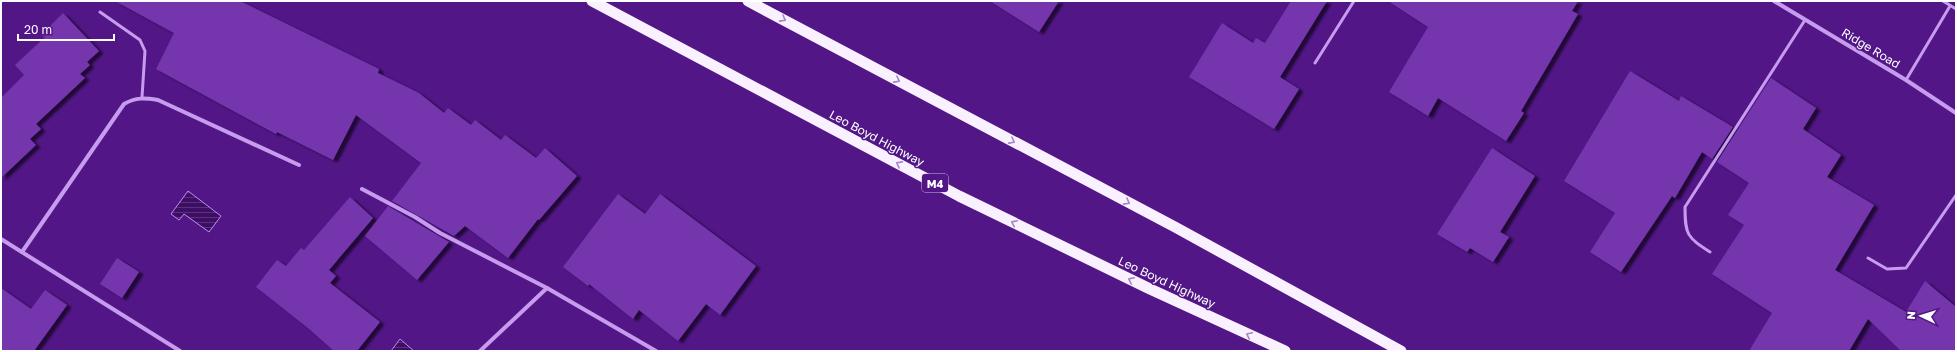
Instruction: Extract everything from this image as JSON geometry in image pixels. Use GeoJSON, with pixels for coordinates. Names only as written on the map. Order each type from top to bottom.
{"type":"FeatureCollection","features":[{"type":"Feature","properties":{"kind":"highway","name":"Leo Boyd Highway"},"geometry":{"type":"LineString","coordinates":[[592,1],[960,196],[1150,289],[1285,351]]}},
{"type":"Feature","properties":{"kind":"highway"},"geometry":{"type":"LineString","coordinates":[[748,1],[1175,227],[1401,351]]}},
{"type":"Feature","properties":{"kind":"street","name":"Ridge Road"},"geometry":{"type":"LineString","coordinates":[[1774,1],[1906,80],[1956,113]]}},
{"type":"Feature","properties":{"kind":"street"},"geometry":{"type":"LineString","coordinates":[[22,252],[124,104],[142,97],[158,100],[299,165]]}},
{"type":"Feature","properties":{"kind":"street"},"geometry":{"type":"LineString","coordinates":[[362,189],[415,217],[440,233],[547,288],[656,351]]}},
{"type":"Feature","properties":{"kind":"street"},"geometry":{"type":"LineString","coordinates":[[1,239],[180,351]]}},
{"type":"Feature","properties":{"kind":"street"},"geometry":{"type":"LineString","coordinates":[[480,351],[547,288]]}},
{"type":"Feature","properties":{"kind":"lane"},"geometry":{"type":"LineString","coordinates":[[1315,63],[1354,1]]}},
{"type":"Feature","properties":{"kind":"lane"},"geometry":{"type":"LineString","coordinates":[[1943,1],[1956,9]]}},
{"type":"Feature","properties":{"kind":"lane"},"geometry":{"type":"LineString","coordinates":[[1906,80],[1950,6]]}},
{"type":"Feature","properties":{"kind":"lane"},"geometry":{"type":"LineString","coordinates":[[100,12],[140,40],[145,51],[142,97]]}},
{"type":"Feature","properties":{"kind":"lane"},"geometry":{"type":"LineString","coordinates":[[1710,252],[1690,238],[1685,227],[1685,207],[1805,20]]}},
{"type":"Feature","properties":{"kind":"lane"},"geometry":{"type":"LineString","coordinates":[[1868,258],[1887,269],[1906,268],[1956,195]]}},
{"type":"Feature","properties":{"kind":"shaded area"},"geometry":{"type":"Polygon","coordinates":[[[188,191],[221,216],[209,232],[184,214],[179,220],[171,214],[188,191]]]}},
{"type":"Feature","properties":{"kind":"shaded area"},"geometry":{"type":"Polygon","coordinates":[[[400,339],[414,351],[391,351],[400,339]]]}},
{"type":"Feature","properties":{"kind":"building"},"geometry":{"type":"Polygon","coordinates":[[[115,1],[240,1],[379,69],[378,73],[419,93],[444,113],[448,108],[471,125],[475,120],[501,140],[505,135],[536,158],[545,148],[577,176],[539,220],[538,219],[508,258],[465,226],[454,236],[392,201],[421,163],[356,115],[333,160],[277,132],[276,134],[156,69],[174,33],[115,1]]]}},
{"type":"Feature","properties":{"kind":"building"},"geometry":{"type":"Polygon","coordinates":[[[990,1],[1059,1],[1039,32],[990,1]]]}},
{"type":"Feature","properties":{"kind":"building"},"geometry":{"type":"Polygon","coordinates":[[[1291,1],[1327,1],[1280,77],[1299,89],[1274,129],[1189,77],[1222,23],[1253,43],[1256,38],[1265,43],[1291,1]]]}},
{"type":"Feature","properties":{"kind":"building"},"geometry":{"type":"Polygon","coordinates":[[[1388,1],[1578,1],[1572,11],[1578,14],[1521,111],[1524,113],[1506,141],[1438,98],[1428,116],[1389,92],[1428,27],[1388,1]]]}},
{"type":"Feature","properties":{"kind":"building"},"geometry":{"type":"Polygon","coordinates":[[[63,13],[99,51],[87,62],[90,65],[80,74],[85,78],[36,124],[41,129],[30,139],[36,145],[1,178],[1,98],[24,75],[15,65],[45,37],[41,35],[63,13]]]}},
{"type":"Feature","properties":{"kind":"building"},"geometry":{"type":"Polygon","coordinates":[[[1630,71],[1679,101],[1681,96],[1733,127],[1712,159],[1702,152],[1675,198],[1672,196],[1621,272],[1590,252],[1615,213],[1564,181],[1630,71]]]}},
{"type":"Feature","properties":{"kind":"building"},"geometry":{"type":"Polygon","coordinates":[[[1771,78],[1816,108],[1803,129],[1841,155],[1827,177],[1874,205],[1835,270],[1906,312],[1925,281],[1956,307],[1956,351],[1901,351],[1868,319],[1849,351],[1749,351],[1772,313],[1712,274],[1744,225],[1728,215],[1749,183],[1717,162],[1771,78]]]}},
{"type":"Feature","properties":{"kind":"building"},"geometry":{"type":"Polygon","coordinates":[[[1492,148],[1535,176],[1500,232],[1509,237],[1493,262],[1470,248],[1467,252],[1437,234],[1492,148]]]}},
{"type":"Feature","properties":{"kind":"building"},"geometry":{"type":"Polygon","coordinates":[[[618,194],[645,214],[660,194],[756,266],[720,315],[706,304],[678,341],[639,310],[633,319],[589,284],[588,286],[563,267],[618,194]]]}},
{"type":"Feature","properties":{"kind":"building"},"geometry":{"type":"Polygon","coordinates":[[[350,197],[373,218],[329,270],[336,276],[330,283],[380,322],[357,351],[334,351],[308,328],[256,287],[277,260],[286,266],[301,248],[304,250],[350,197]]]}},
{"type":"Feature","properties":{"kind":"building"},"geometry":{"type":"Polygon","coordinates":[[[388,206],[449,242],[417,280],[365,236],[388,206]]]}},
{"type":"Feature","properties":{"kind":"building"},"geometry":{"type":"Polygon","coordinates":[[[117,258],[139,272],[122,298],[100,284],[117,258]]]}},
{"type":"Feature","properties":{"kind":"building"},"geometry":{"type":"Polygon","coordinates":[[[1,288],[31,309],[45,290],[67,305],[34,351],[1,351],[1,288]]]}}]}
